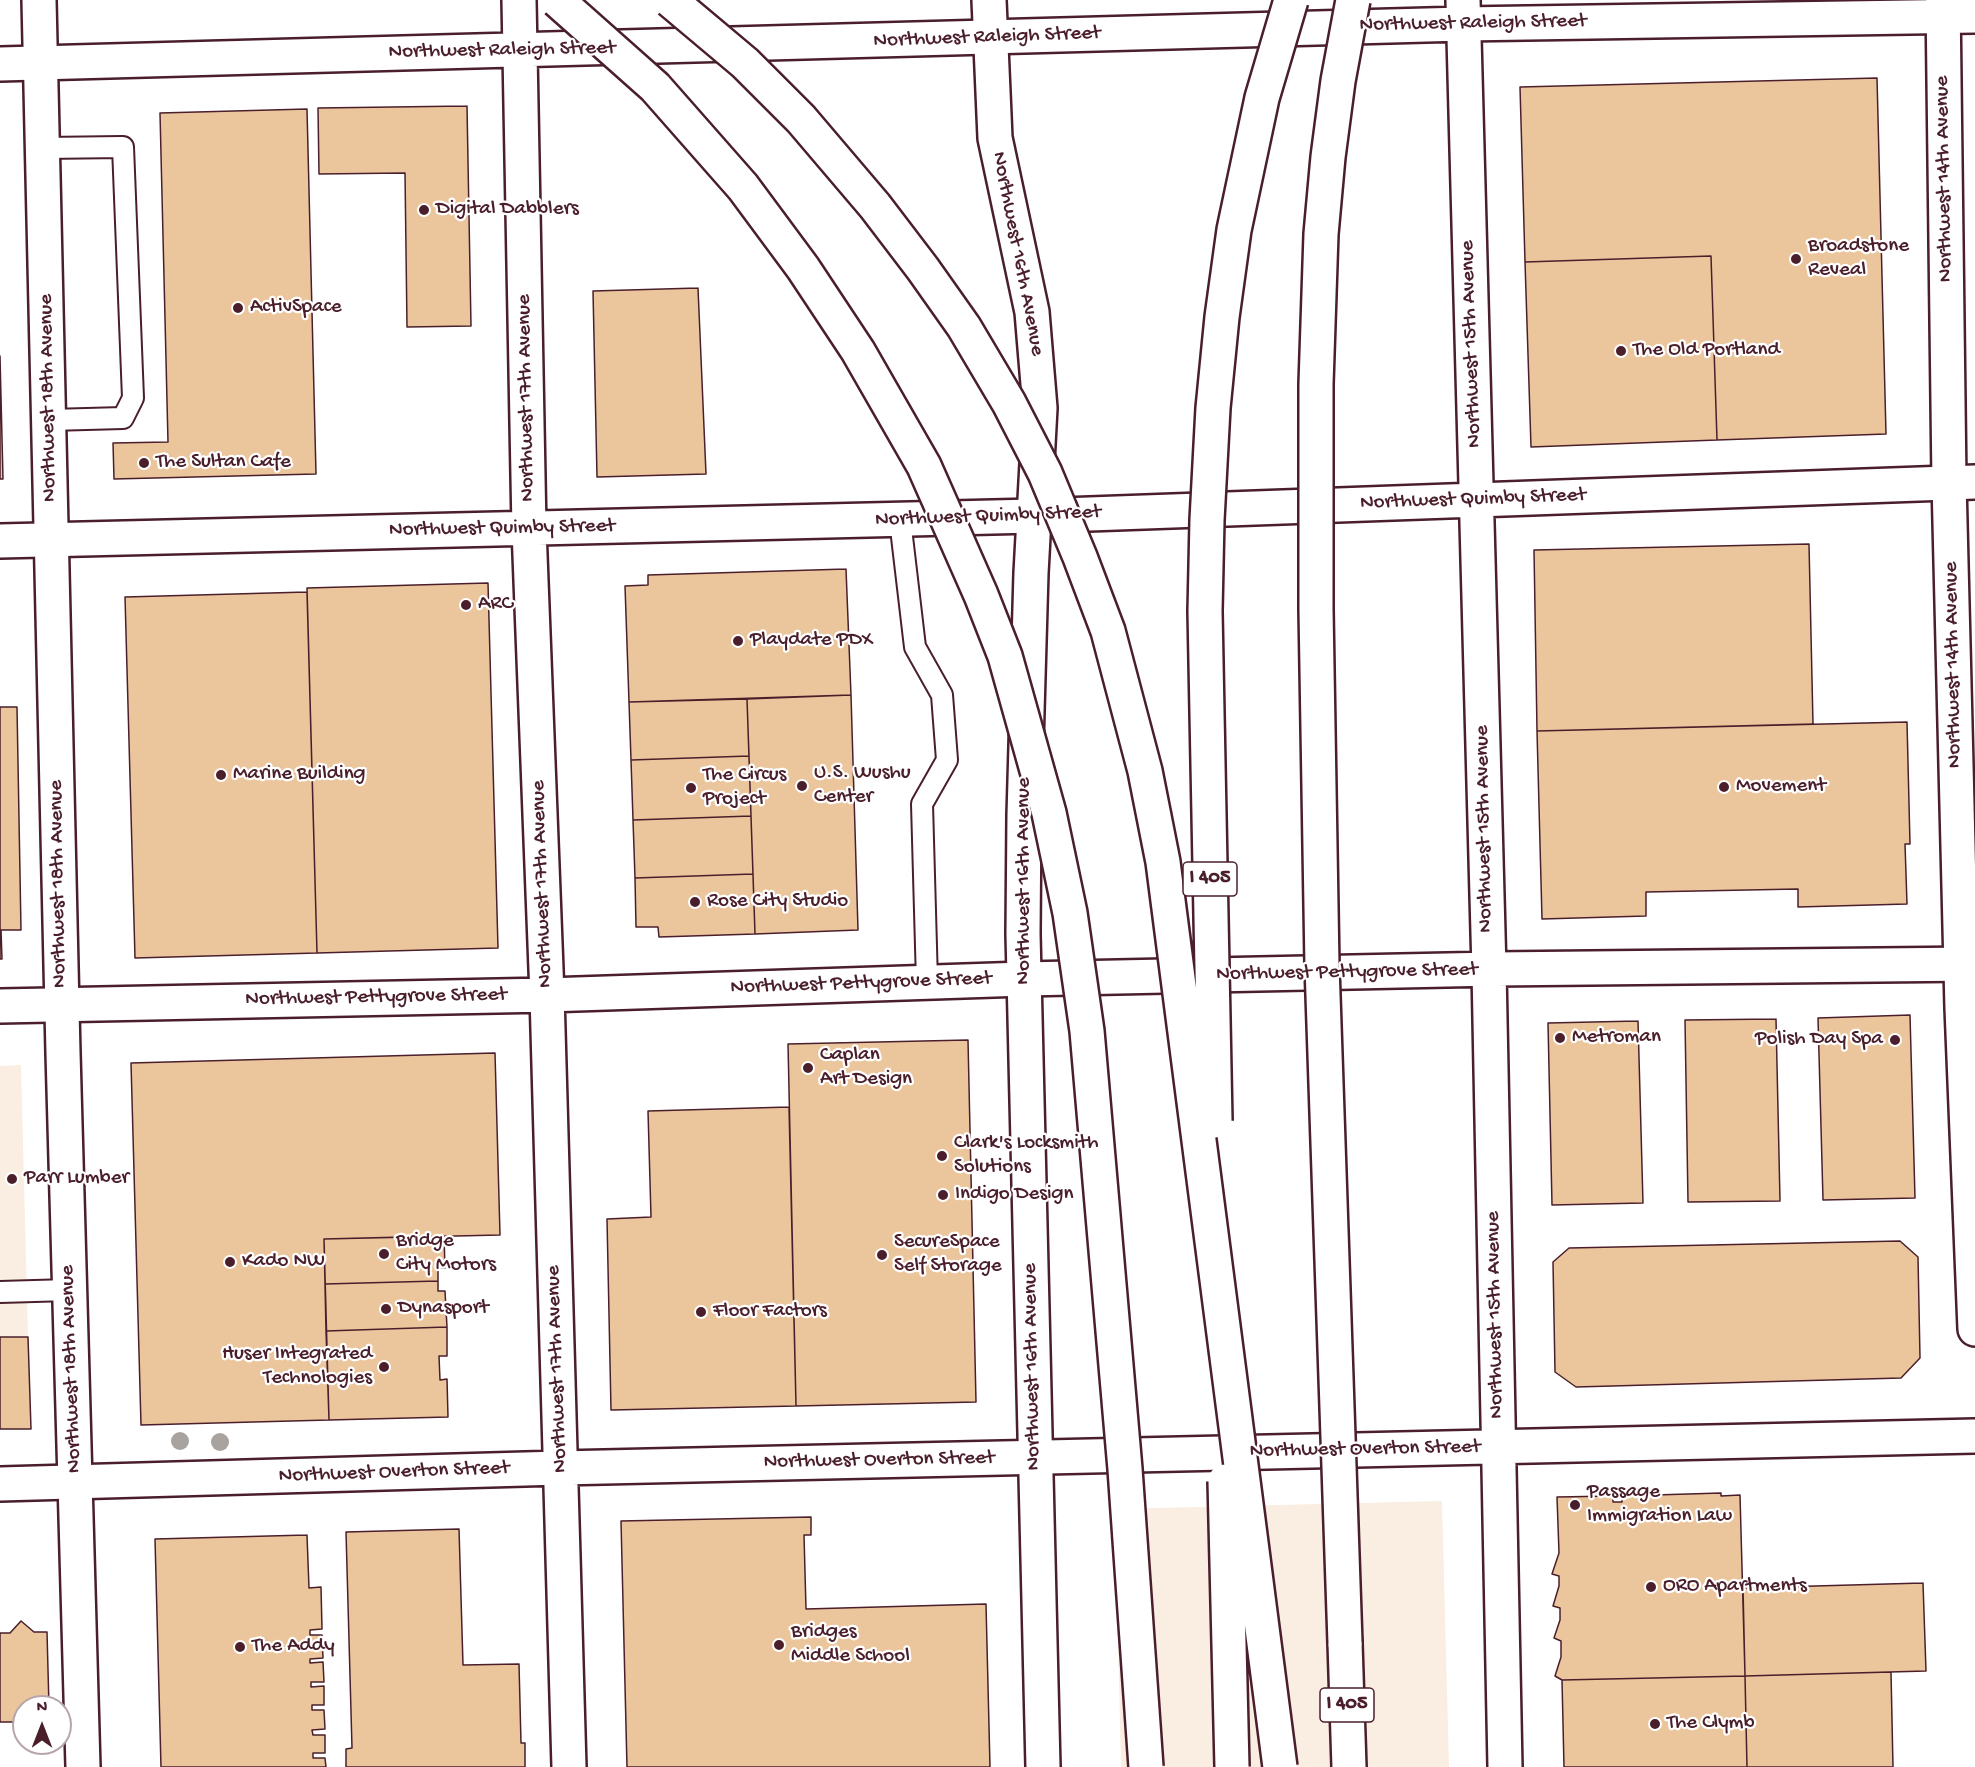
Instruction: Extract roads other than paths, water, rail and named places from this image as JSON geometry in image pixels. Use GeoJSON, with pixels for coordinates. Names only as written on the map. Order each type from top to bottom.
{"type":"FeatureCollection","features":[{"type":"Feature","properties":{"kind":"main road","name":"Northwest 18th Avenue"},"geometry":{"type":"LineString","coordinates":[[39,0],[69,1290],[84,1767]]}},
{"type":"Feature","properties":{"kind":"main road","name":"Northwest 17th Avenue"},"geometry":{"type":"LineString","coordinates":[[519,0],[529,529],[547,995],[568,1767]]}},
{"type":"Feature","properties":{"kind":"main road"},"geometry":{"type":"LineString","coordinates":[[558,0],[655,87],[743,187],[803,268],[858,351],[924,466],[981,595],[1005,656],[1049,813],[1070,913],[1087,1030],[1125,1469],[1146,1767]]}},
{"type":"Feature","properties":{"kind":"main road"},"geometry":{"type":"LineString","coordinates":[[670,0],[745,63],[801,119],[875,206],[964,327],[1009,403],[1045,473],[1108,631],[1145,771],[1163,862],[1280,1767]]}},
{"type":"Feature","properties":{"kind":"main road","name":"Northwest 16th Avenue"},"geometry":{"type":"LineString","coordinates":[[989,0],[995,138],[1032,312],[1040,408],[1024,814],[1024,979],[1043,1767]]}},
{"type":"Feature","properties":{"kind":"main road","name":"I 405"},"geometry":{"type":"LineString","coordinates":[[1232,1767],[1210,920],[1205,610],[1207,520],[1213,408],[1234,230],[1262,98],[1291,0]]}},
{"type":"Feature","properties":{"kind":"main road","name":"I 405"},"geometry":{"type":"LineString","coordinates":[[1349,1767],[1322,978],[1316,585],[1316,384],[1321,234],[1337,92],[1353,0]]}},
{"type":"Feature","properties":{"kind":"main road","name":"Northwest Raleigh Street"},"geometry":{"type":"LineString","coordinates":[[0,64],[990,38],[1463,12],[1943,8],[1975,16]]}},
{"type":"Feature","properties":{"kind":"main road","name":"Northwest 14th Avenue"},"geometry":{"type":"LineString","coordinates":[[1943,8],[1962,482],[1975,1329]]}},
{"type":"Feature","properties":{"kind":"main road","name":"Northwest 15th Avenue"},"geometry":{"type":"LineString","coordinates":[[1463,12],[1489,970],[1505,1767]]}},
{"type":"Feature","properties":{"kind":"main road","name":"Northwest Quimby Street"},"geometry":{"type":"LineString","coordinates":[[0,541],[1034,516],[1962,482]]}},
{"type":"Feature","properties":{"kind":"main road","name":"Northwest Pettygrove Street"},"geometry":{"type":"LineString","coordinates":[[0,1006],[547,995],[1024,979],[1968,964]]}},
{"type":"Feature","properties":{"kind":"main road","name":"Northwest Overton Street"},"geometry":{"type":"LineString","coordinates":[[0,1484],[561,1468],[1975,1436]]}},
{"type":"Feature","properties":{"kind":"lane"},"geometry":{"type":"LineString","coordinates":[[43,148],[123,147],[133,398],[123,418],[50,420]]}},
{"type":"Feature","properties":{"kind":"lane"},"geometry":{"type":"LineString","coordinates":[[900,520],[915,647],[942,695],[947,760],[922,804],[927,982]]}},
{"type":"Feature","properties":{"kind":"lane"},"geometry":{"type":"LineString","coordinates":[[0,1292],[69,1290]]}},
{"type":"Feature","properties":{"kind":"place","name":"Digital Dabblers"},"geometry":{"type":"Point","coordinates":[424,210]}},
{"type":"Feature","properties":{"kind":"place","name":"Broadstone Reveal"},"geometry":{"type":"Point","coordinates":[1796,259]}},
{"type":"Feature","properties":{"kind":"place","name":"ActivSpace"},"geometry":{"type":"Point","coordinates":[238,308]}},
{"type":"Feature","properties":{"kind":"place","name":"The Old Portland"},"geometry":{"type":"Point","coordinates":[1621,351]}},
{"type":"Feature","properties":{"kind":"place","name":"The Sultan Cafe"},"geometry":{"type":"Point","coordinates":[144,463]}},
{"type":"Feature","properties":{"kind":"place","name":"ARC"},"geometry":{"type":"Point","coordinates":[466,605]}},
{"type":"Feature","properties":{"kind":"place","name":"Playdate PDX"},"geometry":{"type":"Point","coordinates":[738,641]}},
{"type":"Feature","properties":{"kind":"place","name":"Marine Building"},"geometry":{"type":"Point","coordinates":[221,775]}},
{"type":"Feature","properties":{"kind":"place","name":"U.S. Wushu Center"},"geometry":{"type":"Point","coordinates":[802,786]}},
{"type":"Feature","properties":{"kind":"place","name":"Movement"},"geometry":{"type":"Point","coordinates":[1724,787]}},
{"type":"Feature","properties":{"kind":"place","name":"The Circus Project"},"geometry":{"type":"Point","coordinates":[691,788]}},
{"type":"Feature","properties":{"kind":"place","name":"Rose City Studio"},"geometry":{"type":"Point","coordinates":[695,902]}},
{"type":"Feature","properties":{"kind":"place","name":"Metroman"},"geometry":{"type":"Point","coordinates":[1560,1038]}},
{"type":"Feature","properties":{"kind":"place","name":"Polish Day Spa"},"geometry":{"type":"Point","coordinates":[1895,1040]}},
{"type":"Feature","properties":{"kind":"place","name":"Caplan Art Design"},"geometry":{"type":"Point","coordinates":[808,1068]}},
{"type":"Feature","properties":{"kind":"place","name":"Clark's Locksmith Solutions"},"geometry":{"type":"Point","coordinates":[942,1156]}},
{"type":"Feature","properties":{"kind":"place","name":"Parr Lumber"},"geometry":{"type":"Point","coordinates":[12,1179]}},
{"type":"Feature","properties":{"kind":"place","name":"Indigo Design"},"geometry":{"type":"Point","coordinates":[943,1195]}},
{"type":"Feature","properties":{"kind":"place","name":"Bridge City Motors"},"geometry":{"type":"Point","coordinates":[384,1254]}},
{"type":"Feature","properties":{"kind":"place","name":"SecureSpace Self Storage"},"geometry":{"type":"Point","coordinates":[882,1255]}},
{"type":"Feature","properties":{"kind":"place","name":"Kado NW"},"geometry":{"type":"Point","coordinates":[230,1262]}},
{"type":"Feature","properties":{"kind":"place","name":"Dynasport"},"geometry":{"type":"Point","coordinates":[386,1309]}},
{"type":"Feature","properties":{"kind":"place","name":"Floor Factors"},"geometry":{"type":"Point","coordinates":[701,1312]}},
{"type":"Feature","properties":{"kind":"place","name":"Huser Integrated Technologies"},"geometry":{"type":"Point","coordinates":[384,1367]}},
{"type":"Feature","properties":{"kind":"place","name":"Passage Immigration Law"},"geometry":{"type":"Point","coordinates":[1575,1505]}},
{"type":"Feature","properties":{"kind":"place","name":"ORO Apartments"},"geometry":{"type":"Point","coordinates":[1651,1587]}},
{"type":"Feature","properties":{"kind":"place","name":"Bridges Middle School"},"geometry":{"type":"Point","coordinates":[779,1645]}},
{"type":"Feature","properties":{"kind":"place","name":"The Addy"},"geometry":{"type":"Point","coordinates":[240,1647]}},
{"type":"Feature","properties":{"kind":"place","name":"The Clymb"},"geometry":{"type":"Point","coordinates":[1655,1724]}}]}
